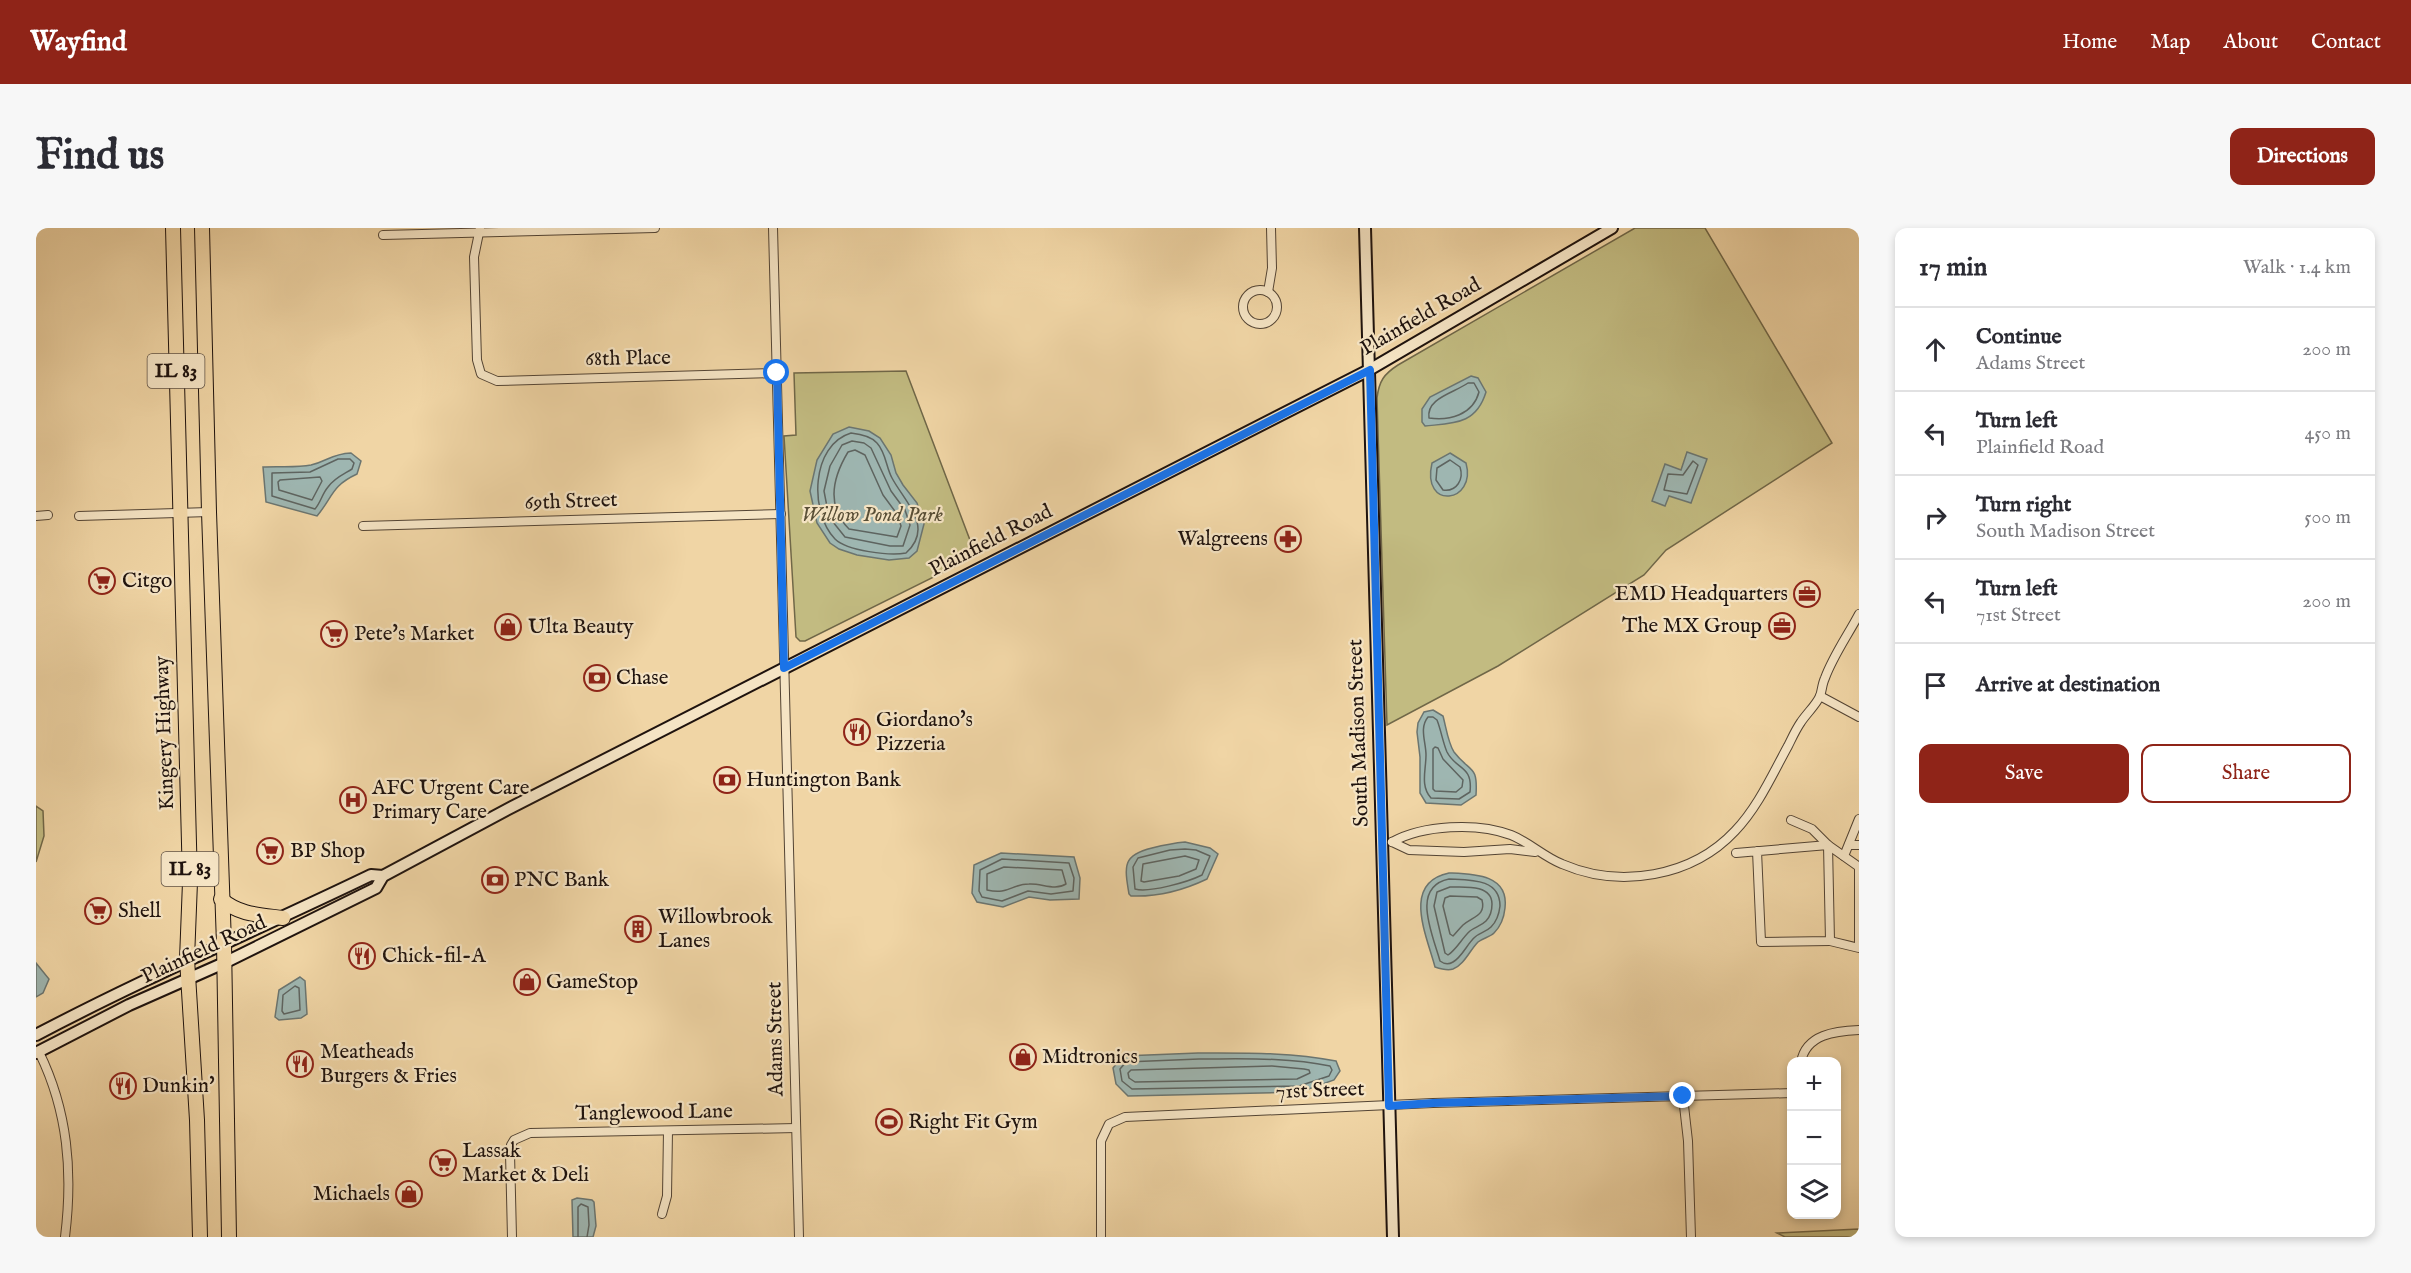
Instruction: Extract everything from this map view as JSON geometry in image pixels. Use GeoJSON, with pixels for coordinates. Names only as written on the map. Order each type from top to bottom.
{"type":"FeatureCollection","features":[{"type":"Feature","properties":{"kind":"highway","name":"Kingery Highway"},"geometry":{"type":"LineString","coordinates":[[173,228],[190,882],[187,959],[197,1120],[200,1237]]}},
{"type":"Feature","properties":{"kind":"highway","name":"IL 83"},"geometry":{"type":"LineString","coordinates":[[201,228],[208,512],[224,944],[229,1237]]}},
{"type":"Feature","properties":{"kind":"highway"},"geometry":{"type":"LineString","coordinates":[[221,899],[243,913],[283,918]]}},
{"type":"Feature","properties":{"kind":"main road","name":"South Madison Street"},"geometry":{"type":"LineString","coordinates":[[1365,228],[1393,1237]]}},
{"type":"Feature","properties":{"kind":"main road","name":"Plainfield Road"},"geometry":{"type":"LineString","coordinates":[[38,1052],[129,1005],[224,963],[376,888],[383,876],[519,803],[1370,370],[1612,228]]}},
{"type":"Feature","properties":{"kind":"main road","name":"Plainfield Road"},"geometry":{"type":"LineString","coordinates":[[36,1035],[187,959],[283,918],[370,875],[383,876]]}},
{"type":"Feature","properties":{"kind":"street"},"geometry":{"type":"LineString","coordinates":[[383,235],[480,230],[655,228]]}},
{"type":"Feature","properties":{"kind":"street","name":"Adams Street"},"geometry":{"type":"LineString","coordinates":[[773,228],[799,1237]]}},
{"type":"Feature","properties":{"kind":"street"},"geometry":{"type":"LineString","coordinates":[[1268,292],[1272,268],[1271,228]]}},
{"type":"Feature","properties":{"kind":"street","name":"68th Place"},"geometry":{"type":"LineString","coordinates":[[480,230],[474,257],[477,360],[481,374],[497,381],[777,373]]}},
{"type":"Feature","properties":{"kind":"street"},"geometry":{"type":"LineString","coordinates":[[1258,290],[1268,292],[1276,301],[1276,312],[1263,323],[1251,321],[1243,309],[1245,298],[1258,290]]}},
{"type":"Feature","properties":{"kind":"street"},"geometry":{"type":"LineString","coordinates":[[79,516],[208,512]]}},
{"type":"Feature","properties":{"kind":"street","name":"69th Street"},"geometry":{"type":"LineString","coordinates":[[363,526],[781,514]]}},
{"type":"Feature","properties":{"kind":"street"},"geometry":{"type":"LineString","coordinates":[[36,516],[48,515]]}},
{"type":"Feature","properties":{"kind":"street"},"geometry":{"type":"LineString","coordinates":[[1540,853],[1510,849],[1464,852],[1409,850],[1392,843],[1409,833],[1468,826],[1513,836],[1540,853],[1592,874],[1615,877],[1658,874],[1682,866],[1702,856],[1735,832],[1751,812],[1801,722],[1820,696],[1826,675],[1859,614]]}},
{"type":"Feature","properties":{"kind":"street"},"geometry":{"type":"LineString","coordinates":[[1820,696],[1859,717]]}},
{"type":"Feature","properties":{"kind":"street"},"geometry":{"type":"LineString","coordinates":[[1844,856],[1859,819]]}},
{"type":"Feature","properties":{"kind":"street"},"geometry":{"type":"LineString","coordinates":[[1757,851],[1761,942],[1830,940],[1858,948],[1859,867],[1828,845],[1812,829],[1791,820]]}},
{"type":"Feature","properties":{"kind":"street"},"geometry":{"type":"LineString","coordinates":[[1736,853],[1828,845]]}},
{"type":"Feature","properties":{"kind":"street"},"geometry":{"type":"LineString","coordinates":[[1828,845],[1830,940]]}},
{"type":"Feature","properties":{"kind":"street"},"geometry":{"type":"LineString","coordinates":[[1849,845],[1859,845]]}},
{"type":"Feature","properties":{"kind":"street"},"geometry":{"type":"LineString","coordinates":[[1802,1057],[1817,1038],[1829,1033],[1859,1030]]}},
{"type":"Feature","properties":{"kind":"street"},"geometry":{"type":"LineString","coordinates":[[38,1052],[58,1101],[67,1141],[69,1184],[65,1237]]}},
{"type":"Feature","properties":{"kind":"street","name":"71st Street"},"geometry":{"type":"LineString","coordinates":[[1101,1237],[1101,1140],[1109,1124],[1125,1117],[1433,1103],[1787,1093]]}},
{"type":"Feature","properties":{"kind":"street"},"geometry":{"type":"LineString","coordinates":[[1683,1096],[1688,1141],[1690,1237]]}},
{"type":"Feature","properties":{"kind":"street","name":"Tanglewood Lane"},"geometry":{"type":"LineString","coordinates":[[512,1237],[511,1144],[514,1140],[530,1133],[796,1128]]}},
{"type":"Feature","properties":{"kind":"street"},"geometry":{"type":"LineString","coordinates":[[662,1214],[668,1196],[668,1131]]}},
{"type":"Feature","properties":{"kind":"green space"},"geometry":{"type":"Polygon","coordinates":[[[1635,228],[1705,228],[1832,443],[1666,550],[1644,575],[1498,666],[1387,725],[1377,398],[1381,382],[1398,365],[1635,228]]]}},
{"type":"Feature","properties":{"kind":"green space","name":"Willow Pond Park"},"geometry":{"type":"Polygon","coordinates":[[[906,371],[976,556],[805,641],[800,641],[796,637],[784,436],[796,435],[794,373],[906,371]]]}},
{"type":"Feature","properties":{"kind":"green space"},"geometry":{"type":"Polygon","coordinates":[[[36,806],[43,811],[44,836],[36,862],[36,806]]]}},
{"type":"Feature","properties":{"kind":"green space"},"geometry":{"type":"Polygon","coordinates":[[[1859,1229],[1859,1237],[1785,1237],[1777,1233],[1859,1229]]]}},
{"type":"Feature","properties":{"kind":"water"},"geometry":{"type":"Polygon","coordinates":[[[1471,376],[1478,378],[1486,392],[1476,411],[1454,423],[1425,426],[1422,422],[1422,409],[1430,397],[1471,376]]]}},
{"type":"Feature","properties":{"kind":"water"},"geometry":{"type":"Polygon","coordinates":[[[849,427],[869,431],[880,438],[891,455],[896,473],[917,503],[924,524],[917,551],[909,558],[889,560],[857,555],[839,549],[830,543],[817,523],[810,491],[817,460],[833,434],[849,427]]]}},
{"type":"Feature","properties":{"kind":"water"},"geometry":{"type":"Polygon","coordinates":[[[1687,452],[1707,459],[1691,503],[1669,496],[1665,506],[1652,501],[1665,464],[1681,470],[1687,452]]]}},
{"type":"Feature","properties":{"kind":"water"},"geometry":{"type":"Polygon","coordinates":[[[351,453],[361,461],[357,474],[348,478],[337,488],[317,516],[266,502],[263,467],[311,465],[351,453]]]}},
{"type":"Feature","properties":{"kind":"water"},"geometry":{"type":"Polygon","coordinates":[[[1450,453],[1466,463],[1467,476],[1464,487],[1449,496],[1441,495],[1434,489],[1431,478],[1432,463],[1450,453]]]}},
{"type":"Feature","properties":{"kind":"water"},"geometry":{"type":"Polygon","coordinates":[[[1433,710],[1443,716],[1454,752],[1472,770],[1476,778],[1476,795],[1461,805],[1426,803],[1420,793],[1418,723],[1424,712],[1433,710]]]}},
{"type":"Feature","properties":{"kind":"water"},"geometry":{"type":"Polygon","coordinates":[[[1185,842],[1210,848],[1218,854],[1207,879],[1160,894],[1131,896],[1129,894],[1126,869],[1135,854],[1185,842]]]}},
{"type":"Feature","properties":{"kind":"water"},"geometry":{"type":"Polygon","coordinates":[[[1001,853],[1074,857],[1080,878],[1079,899],[1050,900],[1029,897],[1003,907],[977,902],[972,893],[974,865],[1001,853]]]}},
{"type":"Feature","properties":{"kind":"water"},"geometry":{"type":"Polygon","coordinates":[[[1449,873],[1468,874],[1488,878],[1495,882],[1505,897],[1505,908],[1499,928],[1491,936],[1478,942],[1460,964],[1448,970],[1435,967],[1423,926],[1421,899],[1425,888],[1434,879],[1449,873]]]}},
{"type":"Feature","properties":{"kind":"water"},"geometry":{"type":"Polygon","coordinates":[[[36,963],[49,979],[43,993],[36,997],[36,963]]]}},
{"type":"Feature","properties":{"kind":"water"},"geometry":{"type":"Polygon","coordinates":[[[300,977],[305,981],[307,1014],[301,1018],[279,1020],[275,1017],[279,990],[300,977]]]}},
{"type":"Feature","properties":{"kind":"water"},"geometry":{"type":"Polygon","coordinates":[[[1198,1053],[1267,1054],[1319,1058],[1336,1061],[1340,1071],[1334,1080],[1300,1092],[1128,1096],[1116,1084],[1113,1068],[1123,1056],[1198,1053]]]}},
{"type":"Feature","properties":{"kind":"water"},"geometry":{"type":"Polygon","coordinates":[[[577,1198],[594,1202],[596,1226],[593,1237],[573,1237],[572,1200],[577,1198]]]}},
{"type":"Feature","properties":{"kind":"place","name":"Walgreens"},"geometry":{"type":"Point","coordinates":[1288,539]}},
{"type":"Feature","properties":{"kind":"place","name":"Citgo"},"geometry":{"type":"Point","coordinates":[102,581]}},
{"type":"Feature","properties":{"kind":"place","name":"EMD Headquarters"},"geometry":{"type":"Point","coordinates":[1807,594]}},
{"type":"Feature","properties":{"kind":"place","name":"The MX Group"},"geometry":{"type":"Point","coordinates":[1782,626]}},
{"type":"Feature","properties":{"kind":"place","name":"Ulta Beauty"},"geometry":{"type":"Point","coordinates":[508,627]}},
{"type":"Feature","properties":{"kind":"place","name":"Pete's Market"},"geometry":{"type":"Point","coordinates":[334,634]}},
{"type":"Feature","properties":{"kind":"place","name":"Chase"},"geometry":{"type":"Point","coordinates":[597,678]}},
{"type":"Feature","properties":{"kind":"place","name":"Giordano's Pizzeria"},"geometry":{"type":"Point","coordinates":[857,732]}},
{"type":"Feature","properties":{"kind":"place","name":"Huntington Bank"},"geometry":{"type":"Point","coordinates":[727,780]}},
{"type":"Feature","properties":{"kind":"place","name":"AFC Urgent Care Primary Care"},"geometry":{"type":"Point","coordinates":[353,800]}},
{"type":"Feature","properties":{"kind":"place","name":"BP Shop"},"geometry":{"type":"Point","coordinates":[270,851]}},
{"type":"Feature","properties":{"kind":"place","name":"PNC Bank"},"geometry":{"type":"Point","coordinates":[495,880]}},
{"type":"Feature","properties":{"kind":"place","name":"Shell"},"geometry":{"type":"Point","coordinates":[98,911]}},
{"type":"Feature","properties":{"kind":"place","name":"Willowbrook Lanes"},"geometry":{"type":"Point","coordinates":[638,929]}},
{"type":"Feature","properties":{"kind":"place","name":"Chick-fil-A"},"geometry":{"type":"Point","coordinates":[362,956]}},
{"type":"Feature","properties":{"kind":"place","name":"GameStop"},"geometry":{"type":"Point","coordinates":[527,982]}},
{"type":"Feature","properties":{"kind":"place","name":"Midtronics"},"geometry":{"type":"Point","coordinates":[1023,1057]}},
{"type":"Feature","properties":{"kind":"place","name":"Meatheads Burgers & Fries"},"geometry":{"type":"Point","coordinates":[300,1064]}},
{"type":"Feature","properties":{"kind":"place","name":"Dunkin'"},"geometry":{"type":"Point","coordinates":[123,1086]}},
{"type":"Feature","properties":{"kind":"place","name":"Right Fit Gym"},"geometry":{"type":"Point","coordinates":[889,1122]}},
{"type":"Feature","properties":{"kind":"place","name":"Lassak Market & Deli"},"geometry":{"type":"Point","coordinates":[443,1163]}},
{"type":"Feature","properties":{"kind":"place","name":"Michaels"},"geometry":{"type":"Point","coordinates":[409,1194]}},
{"type":"Feature","properties":{"kind":"route"},"geometry":{"type":"LineString","coordinates":[[777,373],[784,668],[1370,370],[1372,540],[1389,1106],[1683,1096]]}}]}
